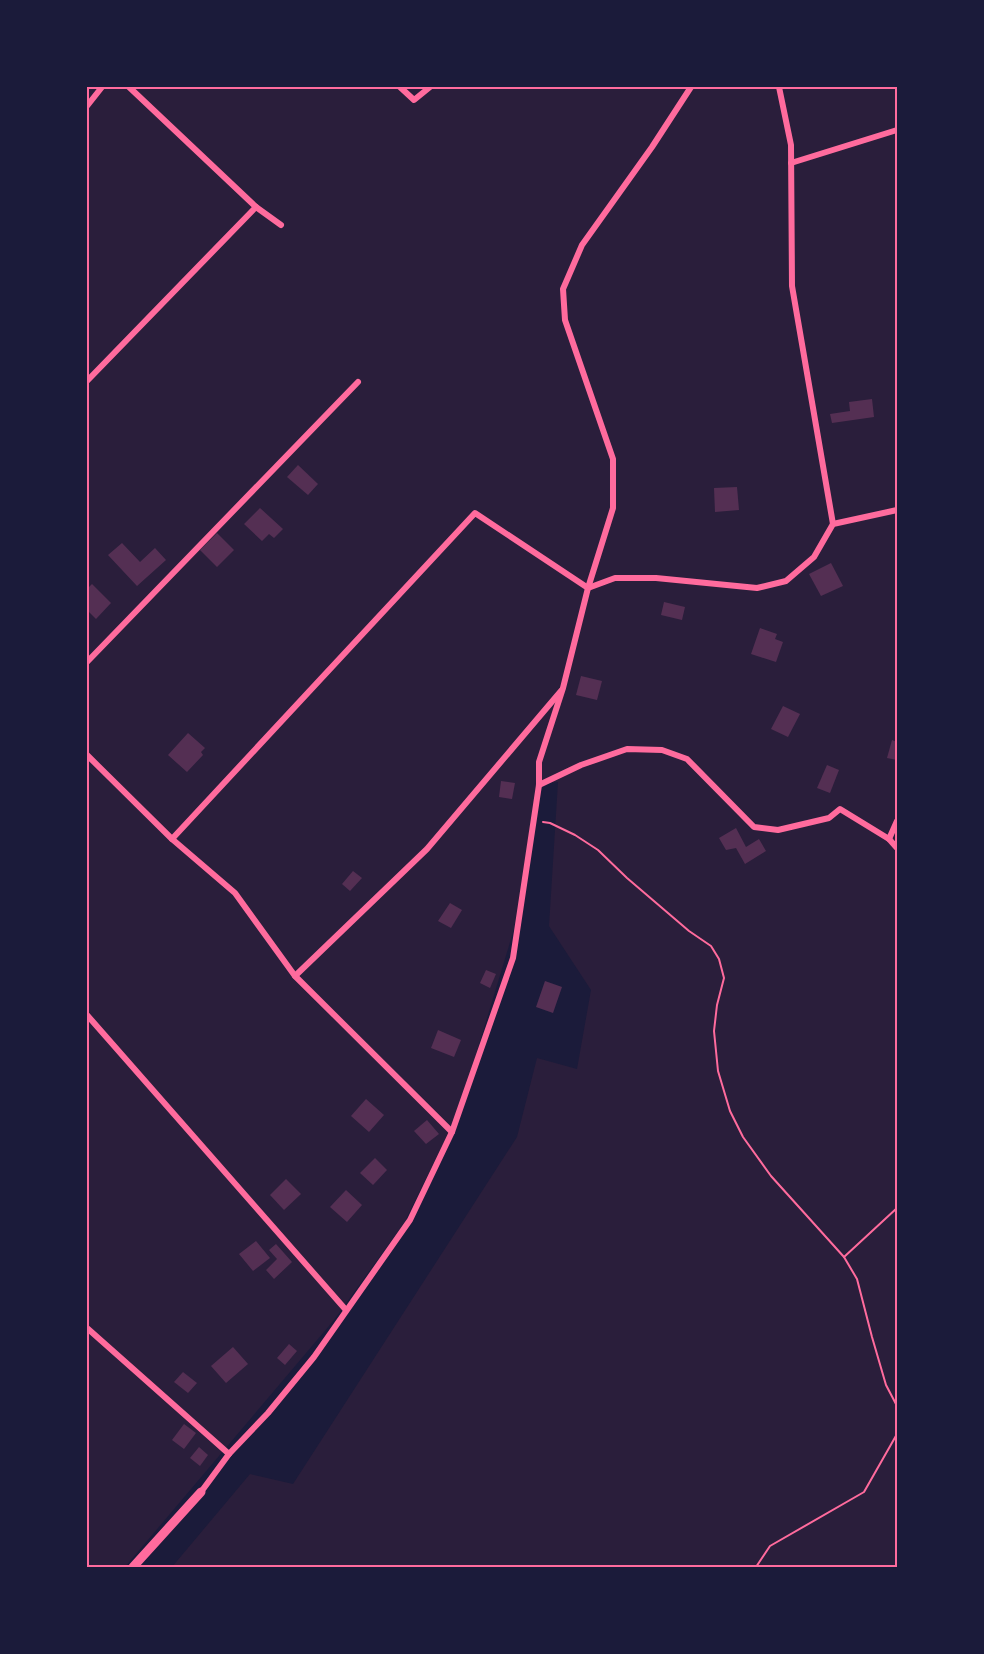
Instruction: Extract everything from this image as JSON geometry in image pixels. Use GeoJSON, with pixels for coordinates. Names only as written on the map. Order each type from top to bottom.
{"type":"FeatureCollection","features":[{"type":"Feature","properties":{"kind":"street"},"geometry":{"type":"LineString","coordinates":[[87,106],[102,87]]}},
{"type":"Feature","properties":{"kind":"street"},"geometry":{"type":"LineString","coordinates":[[129,87],[256,207],[281,225]]}},
{"type":"Feature","properties":{"kind":"street"},"geometry":{"type":"LineString","coordinates":[[400,87],[414,100],[430,87]]}},
{"type":"Feature","properties":{"kind":"street"},"geometry":{"type":"LineString","coordinates":[[133,1567],[201,1491],[229,1454],[268,1413],[314,1357],[410,1220],[452,1132],[513,958],[539,785],[539,762],[564,688],[588,588],[613,508],[613,459],[565,320],[564,289],[582,244],[652,147],[691,87]]}},
{"type":"Feature","properties":{"kind":"street"},"geometry":{"type":"LineString","coordinates":[[588,588],[615,578],[656,578],[757,588],[786,581],[814,557],[833,524],[792,286],[790,145],[779,87]]}},
{"type":"Feature","properties":{"kind":"street"},"geometry":{"type":"LineString","coordinates":[[791,163],[897,130]]}},
{"type":"Feature","properties":{"kind":"street"},"geometry":{"type":"LineString","coordinates":[[87,381],[256,207]]}},
{"type":"Feature","properties":{"kind":"street"},"geometry":{"type":"LineString","coordinates":[[87,662],[358,382]]}},
{"type":"Feature","properties":{"kind":"street"},"geometry":{"type":"LineString","coordinates":[[833,524],[897,510]]}},
{"type":"Feature","properties":{"kind":"street"},"geometry":{"type":"LineString","coordinates":[[172,839],[475,513],[588,588]]}},
{"type":"Feature","properties":{"kind":"street"},"geometry":{"type":"LineString","coordinates":[[296,976],[427,849],[564,688]]}},
{"type":"Feature","properties":{"kind":"street"},"geometry":{"type":"LineString","coordinates":[[539,785],[581,765],[627,749],[662,750],[687,759],[754,827],[778,830],[829,818],[840,809],[889,839],[897,848]]}},
{"type":"Feature","properties":{"kind":"street"},"geometry":{"type":"LineString","coordinates":[[87,755],[172,839],[235,893],[296,976],[452,1132]]}},
{"type":"Feature","properties":{"kind":"street"},"geometry":{"type":"LineString","coordinates":[[889,839],[897,820]]}},
{"type":"Feature","properties":{"kind":"street"},"geometry":{"type":"LineString","coordinates":[[87,1015],[346,1310]]}},
{"type":"Feature","properties":{"kind":"street"},"geometry":{"type":"LineString","coordinates":[[87,1328],[229,1454]]}},
{"type":"Feature","properties":{"kind":"path"},"geometry":{"type":"LineString","coordinates":[[534,821],[550,823],[598,850],[688,931],[711,946],[719,959],[724,978],[717,1005],[714,1031],[718,1071],[730,1112],[743,1137],[771,1176],[844,1257],[857,1279],[886,1385],[897,1406]]}},
{"type":"Feature","properties":{"kind":"path"},"geometry":{"type":"LineString","coordinates":[[844,1257],[897,1208]]}},
{"type":"Feature","properties":{"kind":"path"},"geometry":{"type":"LineString","coordinates":[[756,1567],[770,1546],[864,1492],[897,1434]]}},
{"type":"Feature","properties":{"kind":"shaded area"},"geometry":{"type":"Polygon","coordinates":[[[87,87],[897,87],[897,1567],[172,1567],[250,1474],[293,1484],[517,1137],[537,1058],[577,1069],[591,990],[549,926],[558,782],[537,784],[514,929],[458,1114],[404,1223],[334,1320],[125,1567],[87,1567],[87,87]]]}},
{"type":"Feature","properties":{"kind":"building"},"geometry":{"type":"Polygon","coordinates":[[[872,399],[874,417],[832,423],[830,414],[850,411],[849,402],[872,399]]]}},
{"type":"Feature","properties":{"kind":"building"},"geometry":{"type":"Polygon","coordinates":[[[298,465],[318,484],[308,495],[287,477],[298,465]]]}},
{"type":"Feature","properties":{"kind":"building"},"geometry":{"type":"Polygon","coordinates":[[[737,487],[739,510],[715,512],[714,488],[737,487]]]}},
{"type":"Feature","properties":{"kind":"building"},"geometry":{"type":"Polygon","coordinates":[[[260,508],[283,529],[274,538],[269,534],[262,541],[244,524],[260,508]]]}},
{"type":"Feature","properties":{"kind":"building"},"geometry":{"type":"Polygon","coordinates":[[[217,533],[234,550],[217,567],[200,550],[217,533]]]}},
{"type":"Feature","properties":{"kind":"building"},"geometry":{"type":"Polygon","coordinates":[[[122,543],[140,562],[155,548],[166,560],[137,586],[108,555],[122,543]]]}},
{"type":"Feature","properties":{"kind":"building"},"geometry":{"type":"Polygon","coordinates":[[[831,563],[843,586],[821,596],[809,574],[831,563]]]}},
{"type":"Feature","properties":{"kind":"building"},"geometry":{"type":"Polygon","coordinates":[[[92,584],[111,603],[96,619],[87,610],[87,589],[92,584]]]}},
{"type":"Feature","properties":{"kind":"building"},"geometry":{"type":"Polygon","coordinates":[[[664,602],[685,607],[682,620],[661,615],[664,602]]]}},
{"type":"Feature","properties":{"kind":"building"},"geometry":{"type":"Polygon","coordinates":[[[760,628],[777,634],[775,639],[783,642],[776,662],[751,654],[760,628]]]}},
{"type":"Feature","properties":{"kind":"building"},"geometry":{"type":"Polygon","coordinates":[[[581,676],[602,681],[597,700],[576,695],[581,676]]]}},
{"type":"Feature","properties":{"kind":"building"},"geometry":{"type":"Polygon","coordinates":[[[783,706],[800,714],[788,737],[771,729],[783,706]]]}},
{"type":"Feature","properties":{"kind":"building"},"geometry":{"type":"Polygon","coordinates":[[[188,733],[205,748],[201,752],[203,755],[187,772],[168,755],[188,733]]]}},
{"type":"Feature","properties":{"kind":"building"},"geometry":{"type":"Polygon","coordinates":[[[892,740],[897,742],[897,760],[887,758],[892,740]]]}},
{"type":"Feature","properties":{"kind":"building"},"geometry":{"type":"Polygon","coordinates":[[[827,765],[839,770],[830,793],[817,788],[827,765]]]}},
{"type":"Feature","properties":{"kind":"building"},"geometry":{"type":"Polygon","coordinates":[[[501,781],[515,783],[512,799],[499,797],[501,781]]]}},
{"type":"Feature","properties":{"kind":"building"},"geometry":{"type":"Polygon","coordinates":[[[736,828],[746,847],[759,839],[766,851],[745,864],[736,848],[726,850],[719,838],[736,828]]]}},
{"type":"Feature","properties":{"kind":"building"},"geometry":{"type":"Polygon","coordinates":[[[353,871],[362,878],[350,891],[342,884],[353,871]]]}},
{"type":"Feature","properties":{"kind":"building"},"geometry":{"type":"Polygon","coordinates":[[[450,903],[462,910],[451,928],[438,921],[450,903]]]}},
{"type":"Feature","properties":{"kind":"building"},"geometry":{"type":"Polygon","coordinates":[[[486,970],[496,974],[490,988],[480,983],[486,970]]]}},
{"type":"Feature","properties":{"kind":"building"},"geometry":{"type":"Polygon","coordinates":[[[545,981],[562,987],[553,1013],[536,1007],[545,981]]]}},
{"type":"Feature","properties":{"kind":"building"},"geometry":{"type":"Polygon","coordinates":[[[438,1030],[461,1040],[454,1057],[431,1048],[438,1030]]]}},
{"type":"Feature","properties":{"kind":"building"},"geometry":{"type":"Polygon","coordinates":[[[366,1099],[384,1115],[369,1132],[351,1116],[366,1099]]]}},
{"type":"Feature","properties":{"kind":"building"},"geometry":{"type":"Polygon","coordinates":[[[427,1120],[439,1134],[426,1144],[414,1131],[427,1120]]]}},
{"type":"Feature","properties":{"kind":"building"},"geometry":{"type":"Polygon","coordinates":[[[375,1158],[387,1170],[373,1185],[360,1173],[375,1158]]]}},
{"type":"Feature","properties":{"kind":"building"},"geometry":{"type":"Polygon","coordinates":[[[286,1179],[301,1194],[284,1210],[270,1195],[286,1179]]]}},
{"type":"Feature","properties":{"kind":"building"},"geometry":{"type":"Polygon","coordinates":[[[346,1190],[362,1205],[347,1222],[330,1207],[346,1190]]]}},
{"type":"Feature","properties":{"kind":"building"},"geometry":{"type":"Polygon","coordinates":[[[256,1241],[270,1258],[253,1271],[239,1254],[256,1241]]]}},
{"type":"Feature","properties":{"kind":"building"},"geometry":{"type":"Polygon","coordinates":[[[276,1244],[292,1262],[274,1279],[266,1270],[277,1259],[269,1250],[276,1244]]]}},
{"type":"Feature","properties":{"kind":"building"},"geometry":{"type":"Polygon","coordinates":[[[289,1344],[297,1351],[285,1365],[277,1358],[289,1344]]]}},
{"type":"Feature","properties":{"kind":"building"},"geometry":{"type":"Polygon","coordinates":[[[233,1347],[248,1364],[226,1383],[211,1366],[233,1347]]]}},
{"type":"Feature","properties":{"kind":"building"},"geometry":{"type":"Polygon","coordinates":[[[183,1372],[197,1383],[188,1393],[174,1382],[183,1372]]]}},
{"type":"Feature","properties":{"kind":"building"},"geometry":{"type":"Polygon","coordinates":[[[184,1424],[196,1433],[184,1449],[172,1440],[184,1424]]]}},
{"type":"Feature","properties":{"kind":"building"},"geometry":{"type":"Polygon","coordinates":[[[199,1447],[208,1455],[200,1466],[190,1458],[199,1447]]]}}]}
